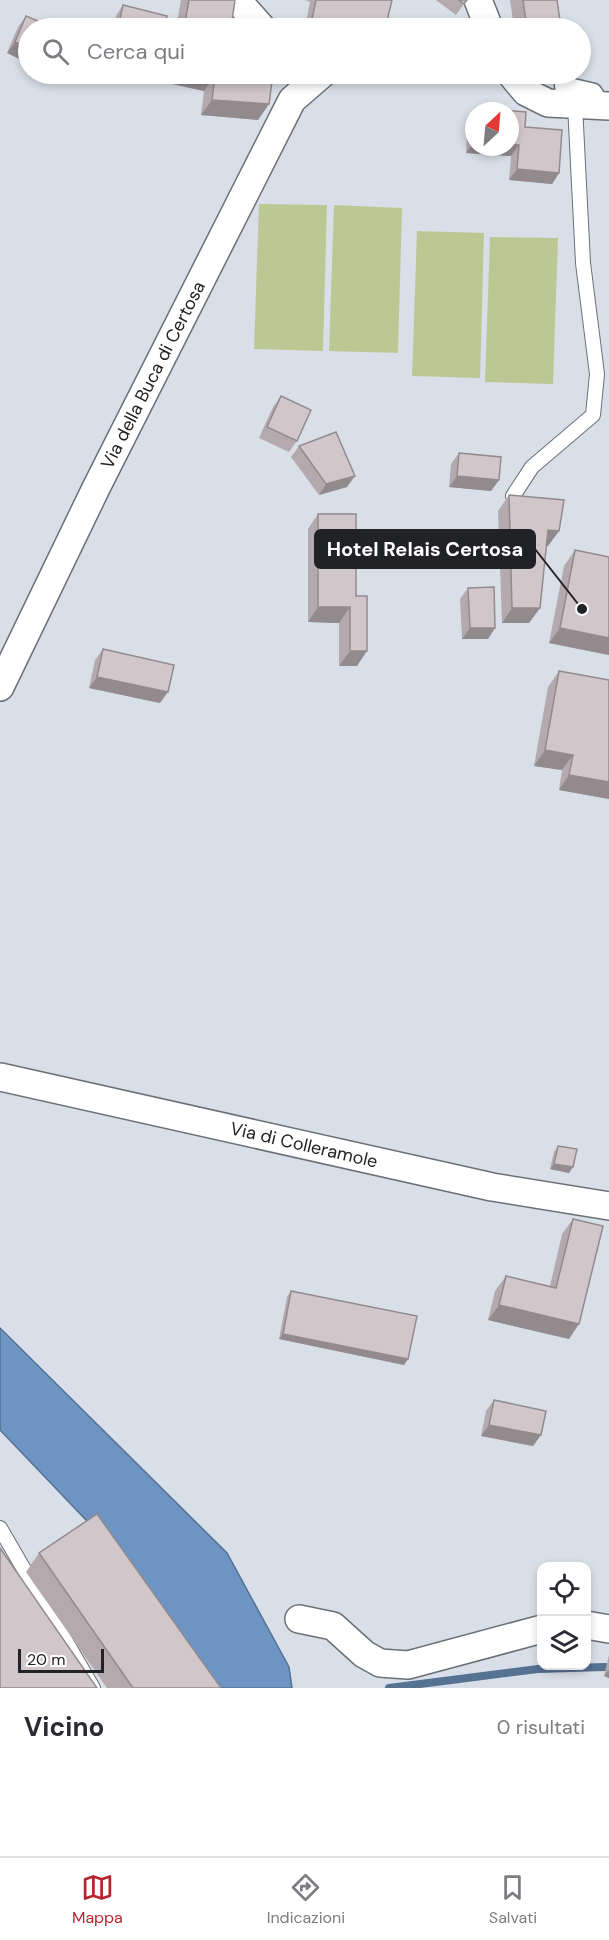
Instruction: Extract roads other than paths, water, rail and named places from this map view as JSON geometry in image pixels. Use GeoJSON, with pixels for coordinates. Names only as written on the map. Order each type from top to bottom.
{"type":"FeatureCollection","features":[{"type":"Feature","properties":{"kind":"street"},"geometry":{"type":"LineString","coordinates":[[237,0],[253,18]]}},
{"type":"Feature","properties":{"kind":"street"},"geometry":{"type":"LineString","coordinates":[[478,0],[485,18]]}},
{"type":"Feature","properties":{"kind":"street","name":"Via della Buca di Certosa"},"geometry":{"type":"LineString","coordinates":[[0,687],[96,488],[292,100],[310,84]]}},
{"type":"Feature","properties":{"kind":"street"},"geometry":{"type":"LineString","coordinates":[[519,84],[526,93],[548,103],[594,106],[592,94],[566,88],[565,84]]}},
{"type":"Feature","properties":{"kind":"street","name":"Via di Colleramole"},"geometry":{"type":"LineString","coordinates":[[0,1077],[492,1187],[609,1206]]}},
{"type":"Feature","properties":{"kind":"street"},"geometry":{"type":"LineString","coordinates":[[299,1619],[333,1626],[364,1654],[380,1663],[408,1665],[537,1630]]}},
{"type":"Feature","properties":{"kind":"street"},"geometry":{"type":"LineString","coordinates":[[591,1626],[609,1629]]}},
{"type":"Feature","properties":{"kind":"lane"},"geometry":{"type":"LineString","coordinates":[[513,496],[532,467],[593,415],[597,374],[583,263],[594,106]]}},
{"type":"Feature","properties":{"kind":"lane"},"geometry":{"type":"LineString","coordinates":[[0,1528],[93,1688]]}},
{"type":"Feature","properties":{"kind":"water"},"geometry":{"type":"Polygon","coordinates":[[[0,1328],[227,1553],[289,1667],[292,1688],[208,1688],[107,1542],[0,1430],[0,1328]]]}},
{"type":"Feature","properties":{"kind":"waterway"},"geometry":{"type":"LineString","coordinates":[[389,1688],[538,1669],[605,1667]]}},
{"type":"Feature","properties":{"kind":"place","name":"Hotel Relais Certosa"},"geometry":{"type":"Point","coordinates":[582,609]}}]}
